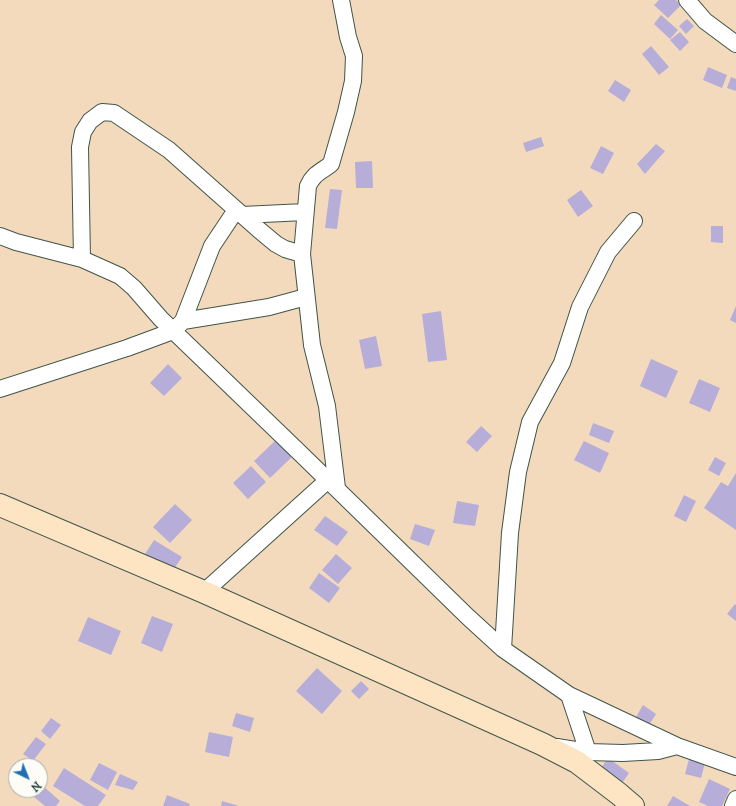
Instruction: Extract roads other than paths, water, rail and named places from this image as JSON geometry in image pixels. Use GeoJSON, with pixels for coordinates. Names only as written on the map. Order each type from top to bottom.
{"type":"FeatureCollection","features":[{"type":"Feature","properties":{"kind":"street"},"geometry":{"type":"LineString","coordinates":[[332,484],[327,406],[312,345],[302,254],[308,186],[311,178],[331,164],[334,157],[353,81],[354,56],[348,37],[341,0]]}},
{"type":"Feature","properties":{"kind":"street"},"geometry":{"type":"LineString","coordinates":[[687,0],[705,21],[736,44]]}},
{"type":"Feature","properties":{"kind":"street"},"geometry":{"type":"LineString","coordinates":[[82,259],[80,147],[83,132],[90,121],[102,112],[114,113],[169,150],[276,244],[285,249],[302,254]]}},
{"type":"Feature","properties":{"kind":"street"},"geometry":{"type":"LineString","coordinates":[[239,212],[305,212]]}},
{"type":"Feature","properties":{"kind":"street"},"geometry":{"type":"LineString","coordinates":[[178,326],[212,246],[239,212]]}},
{"type":"Feature","properties":{"kind":"street"},"geometry":{"type":"LineString","coordinates":[[503,649],[510,533],[518,472],[530,422],[562,363],[580,307],[608,252],[634,220]]}},
{"type":"Feature","properties":{"kind":"street"},"geometry":{"type":"LineString","coordinates":[[0,236],[16,242],[82,259],[120,276],[134,288],[161,319],[178,326],[332,484],[503,649],[569,694],[677,746],[736,767]]}},
{"type":"Feature","properties":{"kind":"street"},"geometry":{"type":"LineString","coordinates":[[0,389],[127,348],[178,326],[269,307],[306,297]]}},
{"type":"Feature","properties":{"kind":"street"},"geometry":{"type":"LineString","coordinates":[[204,592],[332,484]]}},
{"type":"Feature","properties":{"kind":"street"},"geometry":{"type":"LineString","coordinates":[[0,505],[204,592],[542,744],[577,762],[633,806]]}},
{"type":"Feature","properties":{"kind":"street"},"geometry":{"type":"LineString","coordinates":[[569,694],[588,752]]}},
{"type":"Feature","properties":{"kind":"street"},"geometry":{"type":"LineString","coordinates":[[542,744],[588,752],[623,753],[658,751],[677,746]]}},
{"type":"Feature","properties":{"kind":"street"},"geometry":{"type":"LineString","coordinates":[[733,806],[736,799]]}}]}
